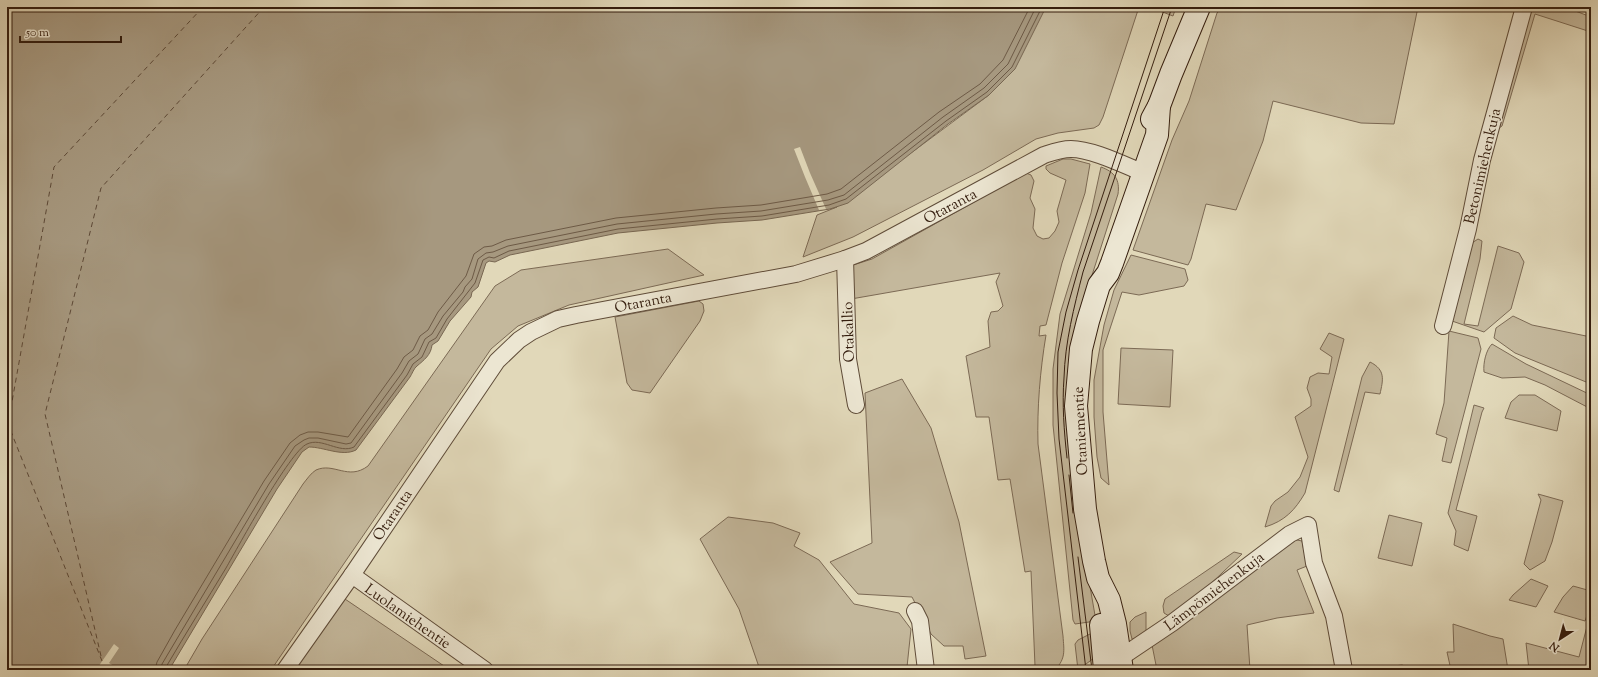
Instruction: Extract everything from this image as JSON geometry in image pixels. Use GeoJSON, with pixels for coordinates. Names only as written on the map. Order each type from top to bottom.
{"type":"FeatureCollection","features":[{"type":"Feature","properties":{"kind":"street","name":"Otaniementie"},"geometry":{"type":"LineString","coordinates":[[1171,74],[1184,7]]}},
{"type":"Feature","properties":{"kind":"street","name":"Otaniementie"},"geometry":{"type":"LineString","coordinates":[[1110,667],[1097,604],[1098,578],[1085,509],[1076,406],[1081,348],[1099,285],[1098,270],[1100,258],[1138,170],[1145,132],[1159,106],[1199,7]]}},
{"type":"Feature","properties":{"kind":"street","name":"Betonimiehenkuja"},"geometry":{"type":"LineString","coordinates":[[1443,326],[1468,229],[1482,160],[1524,7]]}},
{"type":"Feature","properties":{"kind":"street","name":"Otaranta"},"geometry":{"type":"LineString","coordinates":[[285,670],[352,575],[481,382],[497,361],[519,340],[544,325],[564,318],[722,286],[796,274],[845,259],[866,251],[1044,155],[1060,150],[1072,149],[1089,153],[1138,170]]}},
{"type":"Feature","properties":{"kind":"street","name":"Otakallio"},"geometry":{"type":"LineString","coordinates":[[845,259],[848,359],[856,405]]}},
{"type":"Feature","properties":{"kind":"street","name":"Lämpömiehenkuja"},"geometry":{"type":"LineString","coordinates":[[1110,667],[1172,623],[1290,534],[1308,525],[1314,563],[1334,616],[1344,670]]}},
{"type":"Feature","properties":{"kind":"street","name":"Luolamiehentie"},"geometry":{"type":"LineString","coordinates":[[352,575],[485,670]]}},
{"type":"Feature","properties":{"kind":"street"},"geometry":{"type":"LineString","coordinates":[[915,611],[920,621],[926,670]]}},
{"type":"Feature","properties":{"kind":"shaded area"},"geometry":{"type":"Polygon","coordinates":[[[1015,7],[1139,7],[1103,117],[1099,125],[1094,128],[1058,133],[1036,139],[983,170],[853,237],[803,257],[817,215],[837,207],[830,209],[915,150],[989,95],[992,79],[1015,7]]]}},
{"type":"Feature","properties":{"kind":"shaded area"},"geometry":{"type":"Polygon","coordinates":[[[1161,7],[1176,7],[1173,16],[1160,11],[1161,7]]]}},
{"type":"Feature","properties":{"kind":"shaded area"},"geometry":{"type":"Polygon","coordinates":[[[1222,7],[1418,7],[1394,124],[1361,123],[1273,101],[1263,141],[1236,210],[1206,204],[1188,265],[1133,250],[1172,140],[1189,101],[1217,13],[1222,7]]]}},
{"type":"Feature","properties":{"kind":"shaded area"},"geometry":{"type":"Polygon","coordinates":[[[1531,7],[1565,7],[1591,17],[1591,32],[1535,14],[1502,126],[1499,128],[1531,7]]]}},
{"type":"Feature","properties":{"kind":"shaded area"},"geometry":{"type":"Polygon","coordinates":[[[1063,159],[1071,159],[1090,164],[1085,193],[1062,263],[1046,325],[1040,326],[1039,336],[1046,335],[1039,390],[1038,444],[1064,650],[1063,658],[1055,670],[1039,670],[1035,666],[1031,571],[1025,572],[1010,479],[998,480],[989,417],[976,417],[966,356],[990,347],[988,321],[991,312],[998,311],[1003,306],[996,282],[1000,273],[851,299],[850,266],[872,259],[1026,173],[1031,175],[1034,181],[1030,198],[1035,209],[1033,228],[1037,236],[1043,239],[1049,238],[1055,231],[1059,222],[1057,211],[1066,180],[1050,173],[1046,169],[1046,166],[1063,159]]]}},
{"type":"Feature","properties":{"kind":"shaded area"},"geometry":{"type":"Polygon","coordinates":[[[1101,167],[1110,171],[1116,177],[1118,194],[1078,319],[1088,575],[1096,621],[1075,624],[1073,620],[1053,425],[1053,369],[1060,314],[1091,213],[1101,167]]]}},
{"type":"Feature","properties":{"kind":"shaded area"},"geometry":{"type":"Polygon","coordinates":[[[1478,239],[1482,241],[1480,259],[1464,324],[1478,326],[1498,246],[1519,253],[1524,262],[1511,309],[1484,332],[1452,321],[1472,243],[1478,239]]]}},
{"type":"Feature","properties":{"kind":"shaded area"},"geometry":{"type":"Polygon","coordinates":[[[668,249],[704,275],[569,305],[518,326],[491,349],[271,670],[184,670],[202,639],[303,484],[312,473],[323,468],[354,472],[368,466],[495,286],[521,270],[668,249]]]}},
{"type":"Feature","properties":{"kind":"shaded area"},"geometry":{"type":"Polygon","coordinates":[[[1131,255],[1185,269],[1188,280],[1184,286],[1139,295],[1122,292],[1103,350],[1103,412],[1109,485],[1101,478],[1097,457],[1094,417],[1094,380],[1104,325],[1114,290],[1131,255]]]}},
{"type":"Feature","properties":{"kind":"shaded area"},"geometry":{"type":"Polygon","coordinates":[[[699,301],[703,304],[704,311],[700,321],[650,393],[632,390],[627,383],[615,317],[699,301]]]}},
{"type":"Feature","properties":{"kind":"shaded area"},"geometry":{"type":"Polygon","coordinates":[[[1513,316],[1532,325],[1591,337],[1591,384],[1515,353],[1494,338],[1496,328],[1513,316]]]}},
{"type":"Feature","properties":{"kind":"shaded area"},"geometry":{"type":"Polygon","coordinates":[[[1449,331],[1478,338],[1481,349],[1451,463],[1442,461],[1447,438],[1436,434],[1444,403],[1449,331]]]}},
{"type":"Feature","properties":{"kind":"shaded area"},"geometry":{"type":"Polygon","coordinates":[[[1329,333],[1344,339],[1305,493],[1289,514],[1278,522],[1265,527],[1271,506],[1275,501],[1288,492],[1300,477],[1308,457],[1295,417],[1311,406],[1311,399],[1307,388],[1310,377],[1318,373],[1329,374],[1332,357],[1320,349],[1329,333]]]}},
{"type":"Feature","properties":{"kind":"shaded area"},"geometry":{"type":"Polygon","coordinates":[[[1492,344],[1526,364],[1591,395],[1591,409],[1545,385],[1525,377],[1502,378],[1484,372],[1485,357],[1492,344]]]}},
{"type":"Feature","properties":{"kind":"shaded area"},"geometry":{"type":"Polygon","coordinates":[[[1121,348],[1173,350],[1170,407],[1118,404],[1121,348]]]}},
{"type":"Feature","properties":{"kind":"shaded area"},"geometry":{"type":"Polygon","coordinates":[[[1370,362],[1379,368],[1381,372],[1382,384],[1380,394],[1365,392],[1339,492],[1334,490],[1362,377],[1370,362]]]}},
{"type":"Feature","properties":{"kind":"shaded area"},"geometry":{"type":"Polygon","coordinates":[[[902,379],[931,428],[959,522],[986,656],[965,659],[963,646],[944,646],[931,634],[912,597],[858,594],[830,562],[872,543],[865,393],[902,379]]]}},
{"type":"Feature","properties":{"kind":"shaded area"},"geometry":{"type":"Polygon","coordinates":[[[1519,395],[1535,395],[1561,411],[1557,431],[1505,418],[1511,402],[1519,395]]]}},
{"type":"Feature","properties":{"kind":"shaded area"},"geometry":{"type":"Polygon","coordinates":[[[1474,405],[1484,408],[1456,510],[1477,516],[1468,551],[1454,545],[1456,531],[1448,513],[1474,405]]]}},
{"type":"Feature","properties":{"kind":"shaded area"},"geometry":{"type":"Polygon","coordinates":[[[1538,494],[1563,501],[1552,542],[1545,561],[1530,570],[1524,564],[1541,500],[1538,494]]]}},
{"type":"Feature","properties":{"kind":"shaded area"},"geometry":{"type":"Polygon","coordinates":[[[1389,515],[1422,523],[1412,566],[1378,558],[1389,515]]]}},
{"type":"Feature","properties":{"kind":"shaded area"},"geometry":{"type":"Polygon","coordinates":[[[728,517],[773,523],[800,533],[794,546],[819,560],[854,604],[899,613],[911,629],[907,667],[892,670],[760,670],[739,609],[700,539],[728,517]]]}},
{"type":"Feature","properties":{"kind":"shaded area"},"geometry":{"type":"Polygon","coordinates":[[[1292,539],[1302,541],[1307,566],[1297,570],[1314,613],[1277,618],[1247,625],[1250,670],[1157,670],[1152,645],[1292,539]]]}},
{"type":"Feature","properties":{"kind":"shaded area"},"geometry":{"type":"Polygon","coordinates":[[[1234,552],[1242,554],[1182,611],[1169,616],[1164,613],[1163,606],[1165,599],[1234,552]]]}},
{"type":"Feature","properties":{"kind":"shaded area"},"geometry":{"type":"Polygon","coordinates":[[[1531,579],[1548,586],[1536,607],[1509,600],[1513,595],[1531,579]]]}},
{"type":"Feature","properties":{"kind":"shaded area"},"geometry":{"type":"Polygon","coordinates":[[[1573,586],[1591,591],[1591,604],[1585,621],[1554,612],[1563,597],[1573,586]]]}},
{"type":"Feature","properties":{"kind":"shaded area"},"geometry":{"type":"Polygon","coordinates":[[[342,597],[450,670],[291,670],[342,597]]]}},
{"type":"Feature","properties":{"kind":"shaded area"},"geometry":{"type":"Polygon","coordinates":[[[1591,611],[1591,670],[1529,670],[1526,643],[1579,657],[1591,611]]]}},
{"type":"Feature","properties":{"kind":"shaded area"},"geometry":{"type":"Polygon","coordinates":[[[1146,612],[1146,632],[1136,639],[1132,639],[1130,622],[1135,617],[1146,612]]]}},
{"type":"Feature","properties":{"kind":"shaded area"},"geometry":{"type":"Polygon","coordinates":[[[1453,624],[1503,639],[1508,670],[1451,670],[1447,652],[1454,652],[1453,624]]]}},
{"type":"Feature","properties":{"kind":"shaded area"},"geometry":{"type":"Polygon","coordinates":[[[1092,633],[1094,658],[1078,670],[1075,644],[1078,640],[1092,633]]]}},
{"type":"Feature","properties":{"kind":"shaded area"},"geometry":{"type":"Polygon","coordinates":[[[1402,665],[1410,668],[1437,666],[1437,670],[1363,670],[1402,665]]]}},
{"type":"Feature","properties":{"kind":"water"},"geometry":{"type":"Polygon","coordinates":[[[7,7],[1046,7],[1015,69],[989,95],[948,124],[848,203],[830,209],[762,220],[618,233],[510,255],[495,262],[489,261],[486,263],[478,287],[472,292],[471,297],[450,321],[438,341],[432,345],[429,354],[415,368],[356,450],[351,452],[339,452],[309,447],[302,452],[277,489],[169,670],[7,670],[7,7]]]}},
{"type":"Feature","properties":{"kind":"pier"},"geometry":{"type":"Polygon","coordinates":[[[800,147],[826,209],[819,210],[805,177],[794,149],[800,147]]]}},
{"type":"Feature","properties":{"kind":"pier"},"geometry":{"type":"Polygon","coordinates":[[[114,644],[119,648],[109,663],[121,670],[111,670],[107,666],[104,670],[96,670],[114,644]]]}},
{"type":"Feature","properties":{"kind":"ferry route"},"geometry":{"type":"LineString","coordinates":[[102,661],[8,424],[54,167],[203,7]]}},
{"type":"Feature","properties":{"kind":"ferry route"},"geometry":{"type":"LineString","coordinates":[[101,656],[45,414],[101,188],[264,7]]}},
{"type":"Feature","properties":{"kind":"tram line"},"geometry":{"type":"LineString","coordinates":[[1086,670],[1059,439],[1057,393],[1058,352],[1066,312],[1078,270],[1165,7]]}},
{"type":"Feature","properties":{"kind":"tram line"},"geometry":{"type":"LineString","coordinates":[[1067,458],[1063,388],[1066,351],[1073,311],[1083,272],[1172,7]]}},
{"type":"Feature","properties":{"kind":"tram line"},"geometry":{"type":"LineString","coordinates":[[1069,475],[1073,513]]}},
{"type":"Feature","properties":{"kind":"tram line"},"geometry":{"type":"LineString","coordinates":[[1078,557],[1092,670]]}}]}
